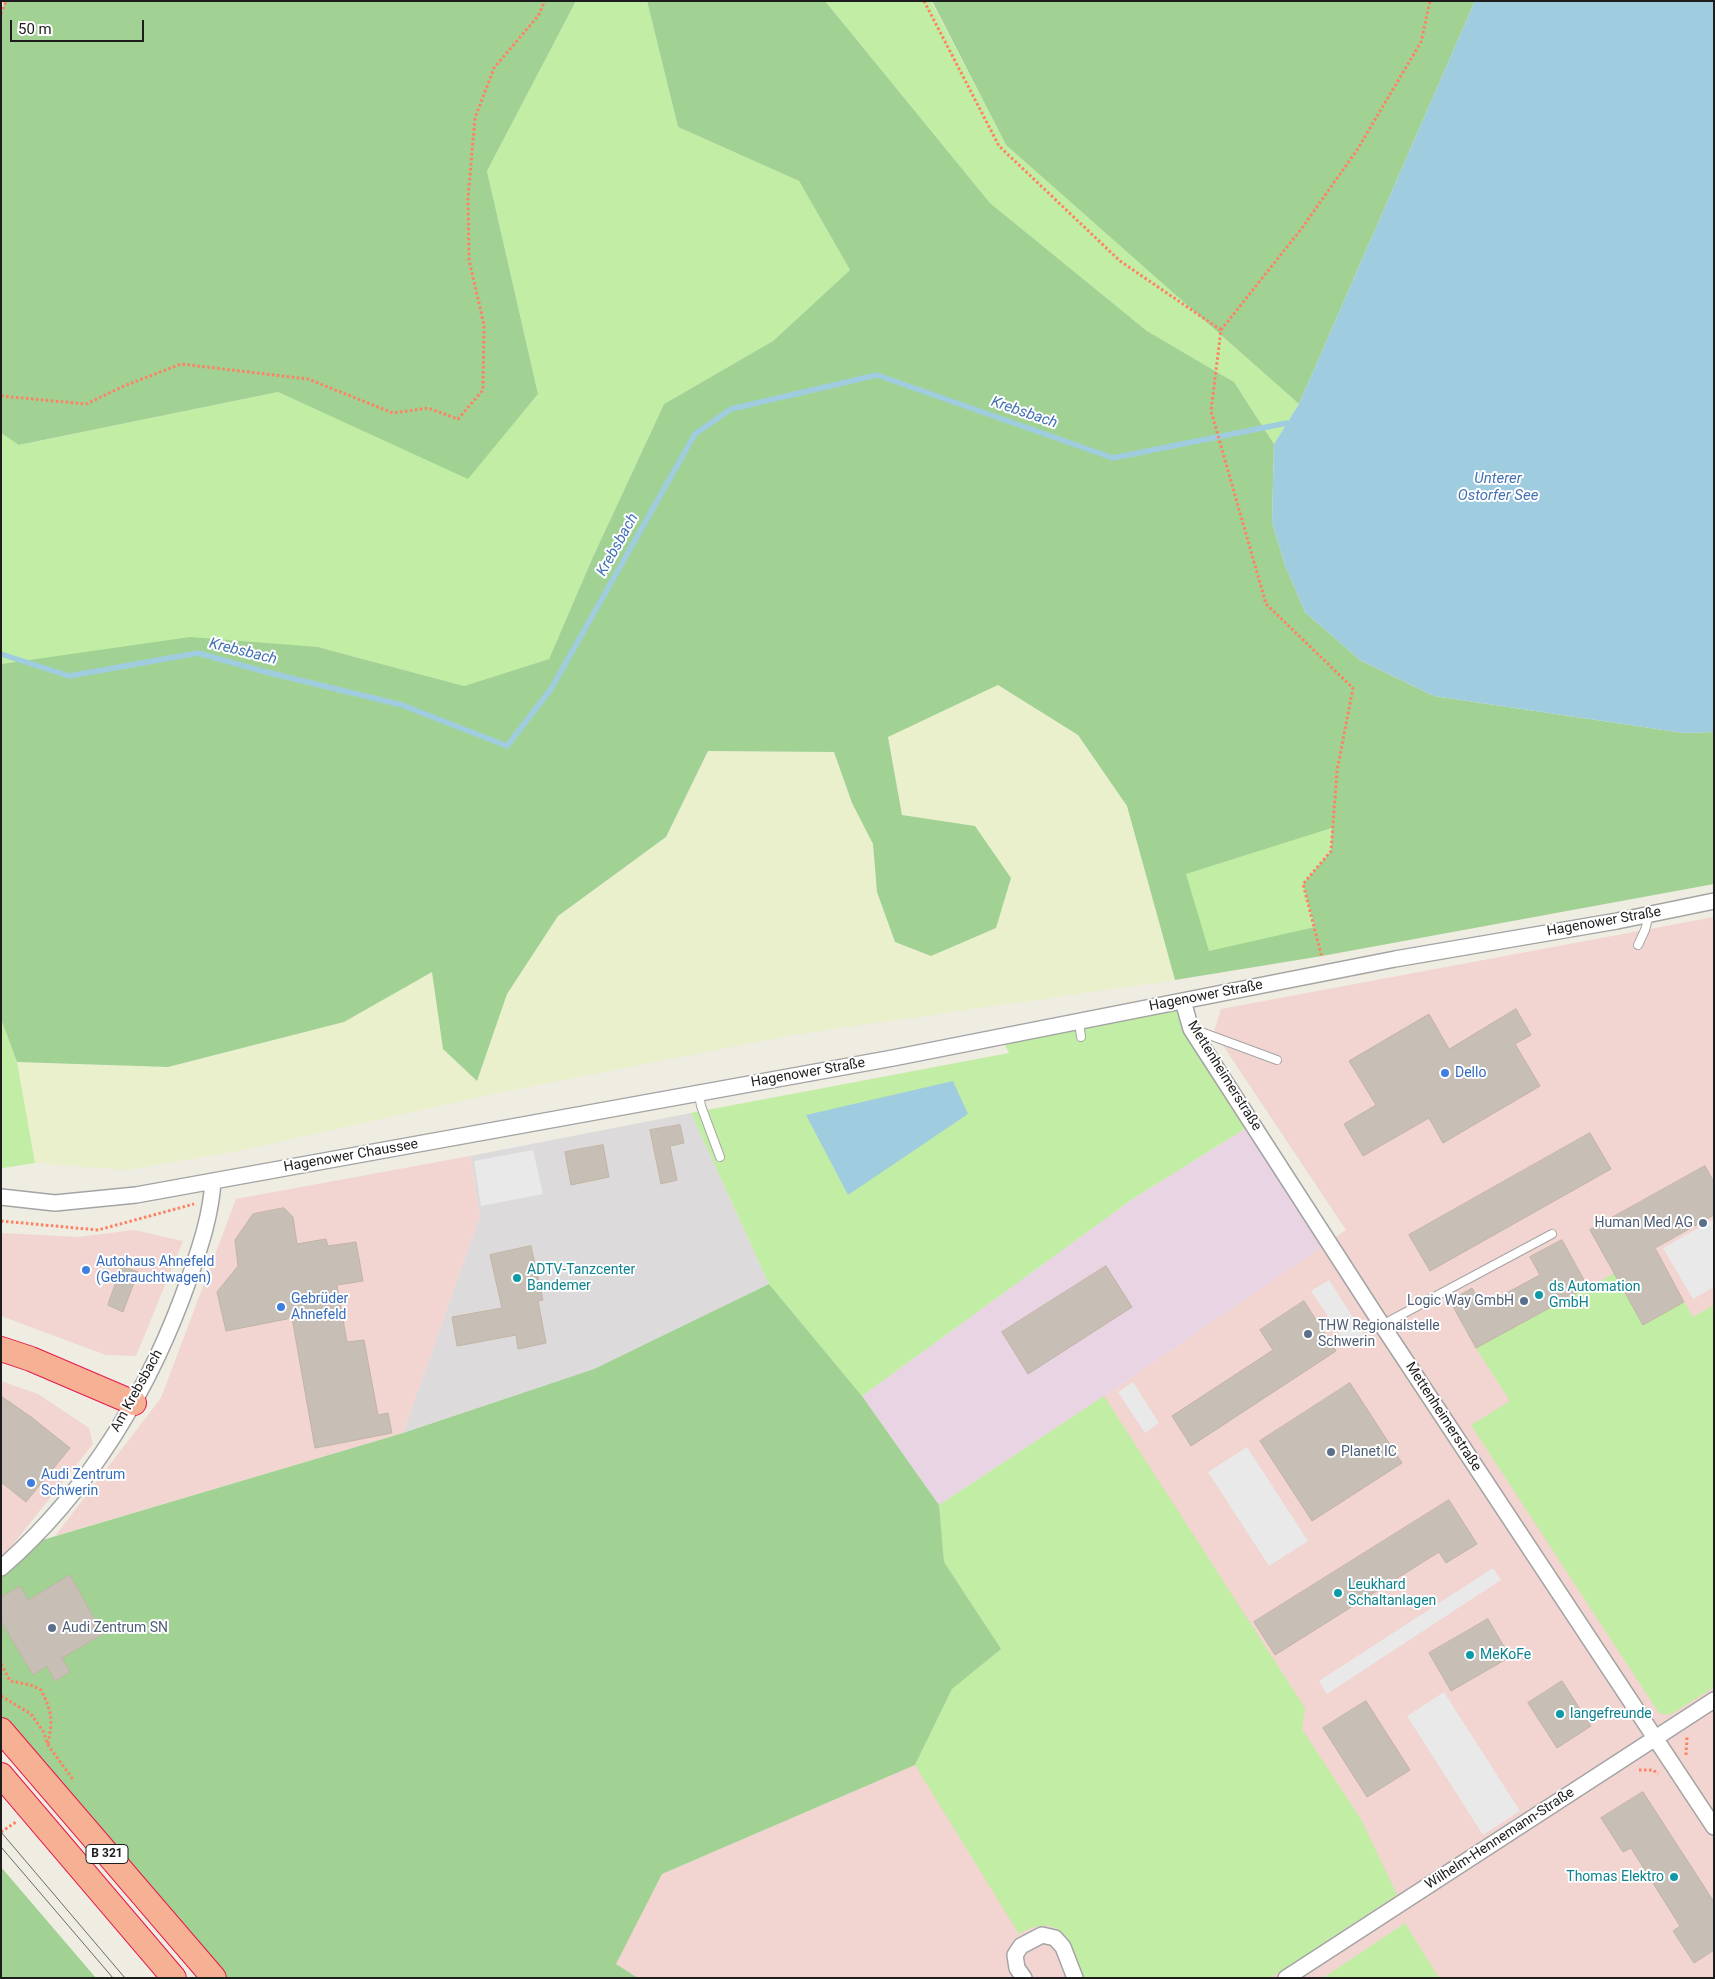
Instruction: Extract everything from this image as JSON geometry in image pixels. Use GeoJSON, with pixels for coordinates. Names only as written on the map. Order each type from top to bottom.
{"type":"FeatureCollection","features":[{"type":"Feature","properties":{"kind":"highway"},"geometry":{"type":"LineString","coordinates":[[1,1348],[134,1403]]}},
{"type":"Feature","properties":{"kind":"highway","name":"B 321"},"geometry":{"type":"LineString","coordinates":[[1,1730],[214,1978]]}},
{"type":"Feature","properties":{"kind":"highway","name":"B 321"},"geometry":{"type":"LineString","coordinates":[[1,1775],[174,1978]]}},
{"type":"Feature","properties":{"kind":"street","name":"Hagenower Straße"},"geometry":{"type":"LineString","coordinates":[[699,1094],[1325,973],[1649,915],[1714,901]]}},
{"type":"Feature","properties":{"kind":"street","name":"Mettenheimerstraße"},"geometry":{"type":"LineString","coordinates":[[1183,1001],[1191,1028],[1382,1325],[1714,1827]]}},
{"type":"Feature","properties":{"kind":"street","name":"Hagenower Chaussee"},"geometry":{"type":"LineString","coordinates":[[1,1197],[55,1203],[136,1194],[699,1094]]}},
{"type":"Feature","properties":{"kind":"street","name":"Am Krebsbach"},"geometry":{"type":"LineString","coordinates":[[1,1568],[29,1544],[81,1485],[134,1403],[151,1372],[179,1309],[202,1240],[212,1199],[213,1181]]}},
{"type":"Feature","properties":{"kind":"street","name":"Wilhelm-Hennemann-Straße"},"geometry":{"type":"LineString","coordinates":[[1286,1978],[1714,1700]]}},
{"type":"Feature","properties":{"kind":"street"},"geometry":{"type":"LineString","coordinates":[[1024,1978],[1017,1968],[1015,1956],[1021,1946],[1042,1935],[1055,1938],[1063,1947],[1075,1978]]}},
{"type":"Feature","properties":{"kind":"lane"},"geometry":{"type":"LineString","coordinates":[[1638,945],[1649,915]]}},
{"type":"Feature","properties":{"kind":"lane"},"geometry":{"type":"LineString","coordinates":[[1079,1021],[1081,1036]]}},
{"type":"Feature","properties":{"kind":"lane"},"geometry":{"type":"LineString","coordinates":[[1191,1028],[1277,1060]]}},
{"type":"Feature","properties":{"kind":"lane"},"geometry":{"type":"LineString","coordinates":[[699,1094],[701,1106],[720,1157]]}},
{"type":"Feature","properties":{"kind":"lane"},"geometry":{"type":"LineString","coordinates":[[1382,1325],[1552,1234]]}},
{"type":"Feature","properties":{"kind":"path"},"geometry":{"type":"LineString","coordinates":[[1,14],[6,1]]}},
{"type":"Feature","properties":{"kind":"path"},"geometry":{"type":"LineString","coordinates":[[1,396],[86,404],[124,386],[181,364],[308,379],[393,413],[428,408],[458,419],[483,390],[484,325],[469,260],[468,198],[475,118],[494,68],[538,16],[545,1]]}},
{"type":"Feature","properties":{"kind":"path"},"geometry":{"type":"LineString","coordinates":[[924,1],[999,146],[1120,261],[1221,330]]}},
{"type":"Feature","properties":{"kind":"path"},"geometry":{"type":"LineString","coordinates":[[1325,973],[1316,927],[1303,884],[1331,851],[1337,771],[1352,688],[1266,604],[1211,410],[1221,330],[1302,228],[1357,150],[1421,42],[1430,1]]}},
{"type":"Feature","properties":{"kind":"path"},"geometry":{"type":"LineString","coordinates":[[1,1664],[10,1682],[31,1685],[42,1690],[51,1711],[52,1728],[48,1745]]}},
{"type":"Feature","properties":{"kind":"path"},"geometry":{"type":"LineString","coordinates":[[1636,1770],[1653,1770],[1664,1779]]}},
{"type":"Feature","properties":{"kind":"path"},"geometry":{"type":"LineString","coordinates":[[1,1832],[16,1822],[11,1816]]}},
{"type":"Feature","properties":{"kind":"shaded area"},"geometry":{"type":"Polygon","coordinates":[[[1714,917],[1714,1978],[638,1978],[615,1964],[662,1874],[915,1765],[952,1689],[939,1505],[1104,1396],[1346,1230],[1214,1032],[1221,1009],[1714,917]]]}},
{"type":"Feature","properties":{"kind":"shaded area"},"geometry":{"type":"Polygon","coordinates":[[[691,1113],[769,1284],[594,1369],[403,1433],[480,1216],[470,1156],[691,1113]]]}},
{"type":"Feature","properties":{"kind":"shaded area"},"geometry":{"type":"Polygon","coordinates":[[[1254,1123],[1329,1242],[1104,1396],[939,1505],[862,1396],[1134,1198],[1254,1123]]]}},
{"type":"Feature","properties":{"kind":"shaded area"},"geometry":{"type":"Polygon","coordinates":[[[533,1150],[543,1194],[481,1206],[474,1161],[533,1150]]]}},
{"type":"Feature","properties":{"kind":"shaded area"},"geometry":{"type":"Polygon","coordinates":[[[470,1156],[480,1216],[403,1433],[55,1536],[161,1398],[236,1199],[470,1156]]]}},
{"type":"Feature","properties":{"kind":"shaded area"},"geometry":{"type":"Polygon","coordinates":[[[1714,1219],[1714,1287],[1693,1299],[1663,1248],[1714,1219]]]}},
{"type":"Feature","properties":{"kind":"shaded area","name":"Autohaus Ahnefeld (Gebrauchtwagen)"},"geometry":{"type":"Polygon","coordinates":[[[134,1230],[183,1241],[136,1356],[106,1355],[1,1316],[1,1233],[78,1237],[134,1230]]]}},
{"type":"Feature","properties":{"kind":"shaded area"},"geometry":{"type":"Polygon","coordinates":[[[1329,1280],[1365,1336],[1348,1347],[1311,1291],[1329,1280]]]}},
{"type":"Feature","properties":{"kind":"shaded area","name":"Audi Zentrum Schwerin"},"geometry":{"type":"Polygon","coordinates":[[[1,1381],[38,1394],[89,1428],[93,1444],[6,1553],[1,1555],[1,1381]]]}},
{"type":"Feature","properties":{"kind":"shaded area"},"geometry":{"type":"Polygon","coordinates":[[[1133,1382],[1159,1423],[1145,1433],[1118,1392],[1133,1382]]]}},
{"type":"Feature","properties":{"kind":"shaded area"},"geometry":{"type":"Polygon","coordinates":[[[1247,1447],[1308,1541],[1269,1566],[1208,1472],[1247,1447]]]}},
{"type":"Feature","properties":{"kind":"shaded area"},"geometry":{"type":"Polygon","coordinates":[[[1493,1568],[1501,1580],[1327,1694],[1319,1681],[1493,1568]]]}},
{"type":"Feature","properties":{"kind":"shaded area"},"geometry":{"type":"Polygon","coordinates":[[[1444,1692],[1520,1811],[1483,1835],[1407,1716],[1444,1692]]]}},
{"type":"Feature","properties":{"kind":"green space"},"geometry":{"type":"Polygon","coordinates":[[[5,1],[576,1],[487,171],[538,394],[468,479],[278,392],[19,445],[1,433],[1,14],[5,1]]]}},
{"type":"Feature","properties":{"kind":"green space"},"geometry":{"type":"Polygon","coordinates":[[[576,1],[647,1],[678,127],[799,181],[850,270],[773,341],[664,404],[592,559],[549,659],[464,686],[318,647],[79,654],[1,664],[1,433],[20,445],[278,392],[468,478],[538,394],[487,171],[576,1]]]}},
{"type":"Feature","properties":{"kind":"green space"},"geometry":{"type":"Polygon","coordinates":[[[647,1],[825,1],[990,203],[1147,331],[1234,382],[1274,444],[1272,522],[1285,565],[1305,612],[1360,660],[1434,696],[1684,733],[1714,732],[1714,884],[1322,956],[1175,980],[1127,806],[1078,735],[998,685],[888,737],[902,815],[975,826],[1011,878],[996,928],[931,956],[895,942],[877,892],[873,844],[852,803],[834,752],[708,751],[666,837],[558,916],[507,994],[477,1081],[443,1049],[432,972],[344,1022],[168,1067],[17,1062],[1,1019],[1,664],[190,637],[318,647],[464,686],[549,659],[592,559],[664,404],[773,341],[850,270],[799,181],[678,127],[647,1]],[[1332,828],[1186,874],[1209,951],[1315,927],[1303,884],[1331,851],[1332,828]]]}},
{"type":"Feature","properties":{"kind":"green space"},"geometry":{"type":"Polygon","coordinates":[[[825,1],[931,1],[1006,145],[1299,404],[1274,444],[1234,382],[1147,331],[990,203],[825,1]]]}},
{"type":"Feature","properties":{"kind":"green space"},"geometry":{"type":"Polygon","coordinates":[[[932,1],[1475,1],[1299,404],[1006,145],[932,1]]]}},
{"type":"Feature","properties":{"kind":"green space"},"geometry":{"type":"Polygon","coordinates":[[[998,685],[1078,735],[1127,806],[1175,980],[793,1035],[497,1093],[239,1151],[127,1170],[35,1163],[17,1062],[169,1067],[344,1022],[432,971],[443,1049],[477,1081],[507,994],[558,916],[666,837],[708,751],[834,752],[852,803],[873,844],[877,892],[895,942],[931,956],[996,928],[975,826],[902,815],[888,737],[998,685]]]}},
{"type":"Feature","properties":{"kind":"green space"},"geometry":{"type":"Polygon","coordinates":[[[1332,828],[1331,851],[1303,884],[1316,927],[1209,952],[1185,874],[1332,828]]]}},
{"type":"Feature","properties":{"kind":"green space"},"geometry":{"type":"Polygon","coordinates":[[[1183,1001],[1254,1123],[1134,1198],[862,1396],[769,1284],[691,1113],[1009,1053],[1001,1037],[1183,1001]]]}},
{"type":"Feature","properties":{"kind":"green space"},"geometry":{"type":"Polygon","coordinates":[[[1,1019],[17,1062],[35,1163],[3,1168],[1,1168],[1,1019]]]}},
{"type":"Feature","properties":{"kind":"green space"},"geometry":{"type":"Polygon","coordinates":[[[1615,1273],[1643,1325],[1684,1302],[1693,1317],[1714,1305],[1714,1687],[1670,1715],[1659,1713],[1471,1425],[1510,1401],[1476,1348],[1615,1273]]]}},
{"type":"Feature","properties":{"kind":"green space"},"geometry":{"type":"Polygon","coordinates":[[[769,1284],[862,1396],[939,1505],[944,1562],[1001,1649],[952,1689],[915,1765],[662,1874],[616,1964],[638,1978],[214,1978],[1,1730],[1,1568],[29,1544],[403,1433],[594,1369],[769,1284]]]}},
{"type":"Feature","properties":{"kind":"green space"},"geometry":{"type":"Polygon","coordinates":[[[1104,1396],[1305,1708],[1302,1729],[1362,1821],[1397,1895],[1270,1978],[1082,1978],[1070,1942],[1056,1928],[1046,1926],[1019,1934],[915,1765],[952,1689],[1001,1649],[944,1562],[939,1505],[1104,1396]]]}},
{"type":"Feature","properties":{"kind":"green space"},"geometry":{"type":"Polygon","coordinates":[[[1,1867],[96,1978],[1,1978],[1,1867]]]}},
{"type":"Feature","properties":{"kind":"green space"},"geometry":{"type":"Polygon","coordinates":[[[1405,1923],[1439,1978],[1323,1978],[1405,1923]]]}},
{"type":"Feature","properties":{"kind":"water","name":"Unterer Ostorfer See"},"geometry":{"type":"Polygon","coordinates":[[[1475,1],[1714,1],[1714,732],[1684,733],[1434,696],[1360,660],[1305,612],[1285,565],[1272,522],[1274,444],[1299,404],[1475,1]]]}},
{"type":"Feature","properties":{"kind":"water"},"geometry":{"type":"Polygon","coordinates":[[[953,1081],[968,1114],[848,1195],[806,1115],[953,1081]]]}},
{"type":"Feature","properties":{"kind":"building","name":"Dello"},"geometry":{"type":"Polygon","coordinates":[[[1516,1009],[1531,1035],[1515,1044],[1540,1086],[1443,1143],[1429,1118],[1363,1156],[1344,1124],[1376,1105],[1349,1061],[1429,1014],[1449,1049],[1516,1009]]]}},
{"type":"Feature","properties":{"kind":"building"},"geometry":{"type":"Polygon","coordinates":[[[680,1125],[684,1143],[670,1146],[677,1180],[661,1184],[650,1130],[680,1125]]]}},
{"type":"Feature","properties":{"kind":"building"},"geometry":{"type":"Polygon","coordinates":[[[1590,1133],[1611,1169],[1430,1271],[1409,1235],[1590,1133]]]}},
{"type":"Feature","properties":{"kind":"building"},"geometry":{"type":"Polygon","coordinates":[[[603,1145],[609,1177],[571,1185],[565,1152],[603,1145]]]}},
{"type":"Feature","properties":{"kind":"building"},"geometry":{"type":"Polygon","coordinates":[[[1705,1166],[1714,1182],[1714,1215],[1655,1248],[1684,1302],[1643,1325],[1590,1230],[1705,1166]]]}},
{"type":"Feature","properties":{"kind":"building","name":"Gebrüder Ahnefeld"},"geometry":{"type":"Polygon","coordinates":[[[284,1208],[293,1217],[297,1244],[326,1239],[328,1246],[356,1242],[363,1281],[337,1285],[347,1342],[364,1340],[378,1415],[388,1413],[392,1433],[315,1448],[292,1318],[226,1331],[217,1292],[238,1266],[235,1240],[253,1214],[284,1208]]]}},
{"type":"Feature","properties":{"kind":"building","name":"ds Automation GmbH"},"geometry":{"type":"Polygon","coordinates":[[[1562,1240],[1588,1287],[1476,1348],[1450,1301],[1472,1288],[1482,1306],[1540,1275],[1530,1257],[1562,1240]]]}},
{"type":"Feature","properties":{"kind":"building"},"geometry":{"type":"Polygon","coordinates":[[[531,1246],[543,1300],[538,1301],[546,1343],[518,1349],[516,1335],[457,1346],[452,1317],[502,1308],[490,1255],[531,1246]]]}},
{"type":"Feature","properties":{"kind":"building"},"geometry":{"type":"Polygon","coordinates":[[[122,1266],[138,1272],[123,1312],[108,1305],[122,1266]]]}},
{"type":"Feature","properties":{"kind":"building"},"geometry":{"type":"Polygon","coordinates":[[[1106,1266],[1132,1307],[1028,1374],[1002,1332],[1106,1266]]]}},
{"type":"Feature","properties":{"kind":"building"},"geometry":{"type":"Polygon","coordinates":[[[1304,1301],[1336,1351],[1191,1446],[1172,1416],[1273,1350],[1260,1330],[1304,1301]]]}},
{"type":"Feature","properties":{"kind":"building","name":"Planet IC"},"geometry":{"type":"Polygon","coordinates":[[[1350,1383],[1402,1463],[1312,1521],[1260,1441],[1350,1383]]]}},
{"type":"Feature","properties":{"kind":"building"},"geometry":{"type":"Polygon","coordinates":[[[1,1396],[70,1448],[26,1502],[1,1482],[1,1396]]]}},
{"type":"Feature","properties":{"kind":"building","name":"Leukhard Schaltanlagen"},"geometry":{"type":"Polygon","coordinates":[[[1449,1500],[1477,1544],[1446,1563],[1439,1552],[1275,1655],[1254,1622],[1449,1500]]]}},
{"type":"Feature","properties":{"kind":"building","name":"Audi Zentrum SN"},"geometry":{"type":"Polygon","coordinates":[[[70,1575],[103,1634],[62,1658],[70,1672],[55,1681],[47,1666],[33,1675],[1,1621],[1,1597],[20,1586],[28,1600],[70,1575]]]}},
{"type":"Feature","properties":{"kind":"building","name":"MeKoFe"},"geometry":{"type":"Polygon","coordinates":[[[1488,1619],[1510,1657],[1451,1691],[1429,1653],[1488,1619]]]}},
{"type":"Feature","properties":{"kind":"building","name":"langefreunde"},"geometry":{"type":"Polygon","coordinates":[[[1562,1681],[1591,1726],[1557,1748],[1528,1703],[1562,1681]]]}},
{"type":"Feature","properties":{"kind":"building"},"geometry":{"type":"Polygon","coordinates":[[[1366,1701],[1410,1770],[1367,1797],[1323,1728],[1366,1701]]]}},
{"type":"Feature","properties":{"kind":"building","name":"Thomas Elektro"},"geometry":{"type":"Polygon","coordinates":[[[1643,1792],[1714,1902],[1714,1950],[1694,1963],[1673,1931],[1680,1926],[1631,1848],[1623,1852],[1601,1818],[1643,1792]]]}},
{"type":"Feature","properties":{"kind":"waterway","name":"Krebsbach"},"geometry":{"type":"LineString","coordinates":[[1,654],[69,676],[198,653],[262,671],[402,705],[507,746],[551,689],[695,434],[731,409],[877,375],[1113,458],[1287,423]]}},
{"type":"Feature","properties":{"kind":"tram line"},"geometry":{"type":"LineString","coordinates":[[1,1832],[125,1978]]}},
{"type":"Feature","properties":{"kind":"tram line"},"geometry":{"type":"LineString","coordinates":[[1,1847],[113,1978]]}},
{"type":"Feature","properties":{"kind":"place","name":"Dello"},"geometry":{"type":"Point","coordinates":[1445,1073]}},
{"type":"Feature","properties":{"kind":"place","name":"Human Med AG"},"geometry":{"type":"Point","coordinates":[1703,1223]}},
{"type":"Feature","properties":{"kind":"place","name":"Autohaus Ahnefeld (Gebrauchtwagen)"},"geometry":{"type":"Point","coordinates":[86,1270]}},
{"type":"Feature","properties":{"kind":"place","name":"ADTV-Tanzcenter Bandemer"},"geometry":{"type":"Point","coordinates":[517,1278]}},
{"type":"Feature","properties":{"kind":"place","name":"ds Automation GmbH"},"geometry":{"type":"Point","coordinates":[1539,1295]}},
{"type":"Feature","properties":{"kind":"place","name":"Logic Way GmbH"},"geometry":{"type":"Point","coordinates":[1524,1301]}},
{"type":"Feature","properties":{"kind":"place","name":"Gebrüder Ahnefeld"},"geometry":{"type":"Point","coordinates":[281,1307]}},
{"type":"Feature","properties":{"kind":"place","name":"THW Regionalstelle Schwerin"},"geometry":{"type":"Point","coordinates":[1308,1334]}},
{"type":"Feature","properties":{"kind":"place","name":"Planet IC"},"geometry":{"type":"Point","coordinates":[1331,1452]}},
{"type":"Feature","properties":{"kind":"place","name":"Audi Zentrum Schwerin"},"geometry":{"type":"Point","coordinates":[31,1483]}},
{"type":"Feature","properties":{"kind":"place","name":"Leukhard Schaltanlagen"},"geometry":{"type":"Point","coordinates":[1338,1593]}},
{"type":"Feature","properties":{"kind":"place","name":"Audi Zentrum SN"},"geometry":{"type":"Point","coordinates":[52,1628]}},
{"type":"Feature","properties":{"kind":"place","name":"MeKoFe"},"geometry":{"type":"Point","coordinates":[1470,1655]}},
{"type":"Feature","properties":{"kind":"place","name":"langefreunde"},"geometry":{"type":"Point","coordinates":[1560,1714]}},
{"type":"Feature","properties":{"kind":"place","name":"Thomas Elektro"},"geometry":{"type":"Point","coordinates":[1674,1877]}}]}
